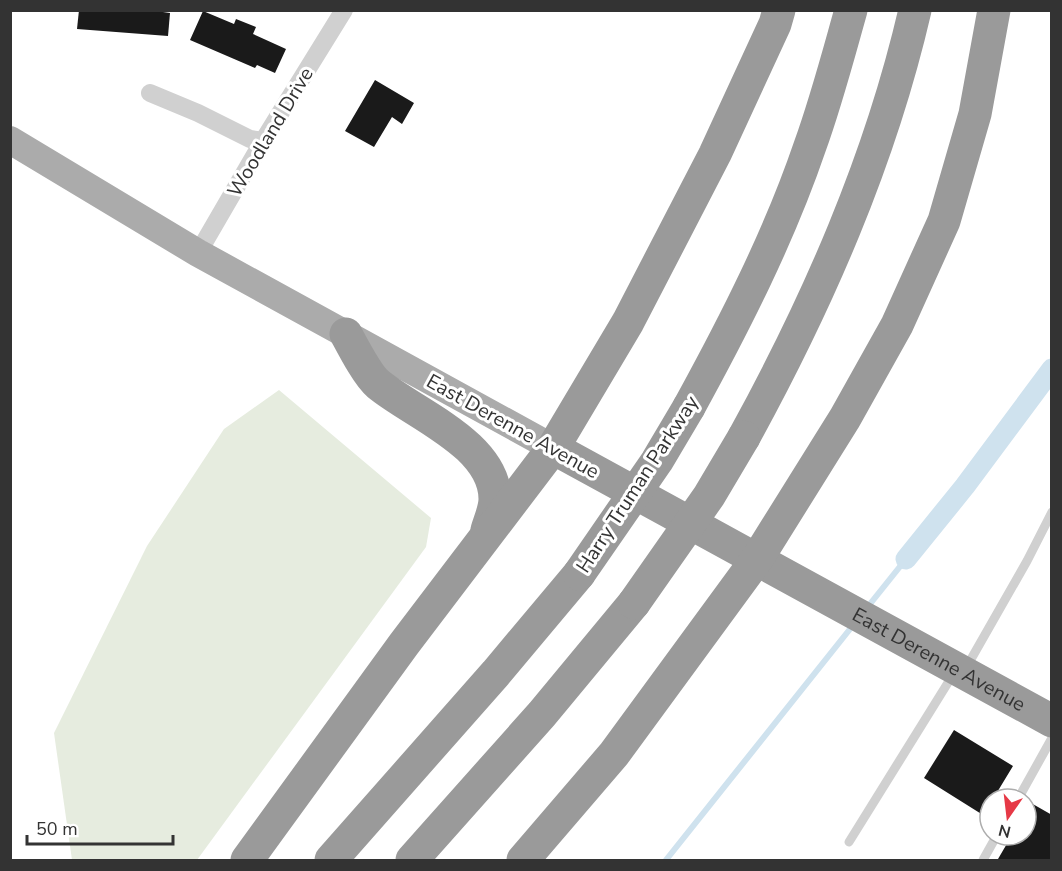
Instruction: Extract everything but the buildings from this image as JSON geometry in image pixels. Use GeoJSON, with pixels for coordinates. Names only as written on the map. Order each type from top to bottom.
{"type":"FeatureCollection","features":[{"type":"Feature","properties":{"kind":"highway"},"geometry":{"type":"LineString","coordinates":[[246,861],[404,644],[553,448],[628,322],[716,154],[775,24],[779,10]]}},
{"type":"Feature","properties":{"kind":"highway","name":"Harry Truman Parkway"},"geometry":{"type":"LineString","coordinates":[[331,861],[496,674],[579,574],[657,460],[723,345],[783,217],[813,137],[851,10]]}},
{"type":"Feature","properties":{"kind":"highway"},"geometry":{"type":"LineString","coordinates":[[412,861],[549,705],[634,603],[709,496],[744,437],[810,312],[841,240],[869,168],[915,10]]}},
{"type":"Feature","properties":{"kind":"highway"},"geometry":{"type":"LineString","coordinates":[[523,861],[614,754],[757,559],[845,418],[891,335],[944,221],[975,114],[994,10]]}},
{"type":"Feature","properties":{"kind":"highway"},"geometry":{"type":"LineString","coordinates":[[346,334],[375,383],[466,445],[484,463],[493,484],[495,500],[484,538]]}},
{"type":"Feature","properties":{"kind":"highway","name":"East Derenne Avenue"},"geometry":{"type":"LineString","coordinates":[[553,448],[1052,721]]}},
{"type":"Feature","properties":{"kind":"main road","name":"East Derenne Avenue"},"geometry":{"type":"LineString","coordinates":[[10,140],[198,254],[553,448]]}},
{"type":"Feature","properties":{"kind":"street","name":"Woodland Drive"},"geometry":{"type":"LineString","coordinates":[[198,254],[263,141],[344,10]]}},
{"type":"Feature","properties":{"kind":"street"},"geometry":{"type":"LineString","coordinates":[[150,93],[198,113],[250,139],[263,141]]}},
{"type":"Feature","properties":{"kind":"lane"},"geometry":{"type":"LineString","coordinates":[[849,842],[950,665],[1027,561],[1052,512]]}},
{"type":"Feature","properties":{"kind":"lane"},"geometry":{"type":"LineString","coordinates":[[1025,787],[1052,738]]}},
{"type":"Feature","properties":{"kind":"lane"},"geometry":{"type":"LineString","coordinates":[[983,861],[991,847]]}},
{"type":"Feature","properties":{"kind":"shaded area"},"geometry":{"type":"Polygon","coordinates":[[[279,390],[431,518],[426,547],[197,860],[72,860],[54,733],[147,546],[224,429],[279,390]]]}},
{"type":"Feature","properties":{"kind":"waterway"},"geometry":{"type":"LineString","coordinates":[[906,559],[965,486],[1052,369]]}},
{"type":"Feature","properties":{"kind":"waterway"},"geometry":{"type":"LineString","coordinates":[[866,609],[906,559]]}},
{"type":"Feature","properties":{"kind":"waterway"},"geometry":{"type":"LineString","coordinates":[[666,860],[854,624]]}}]}
